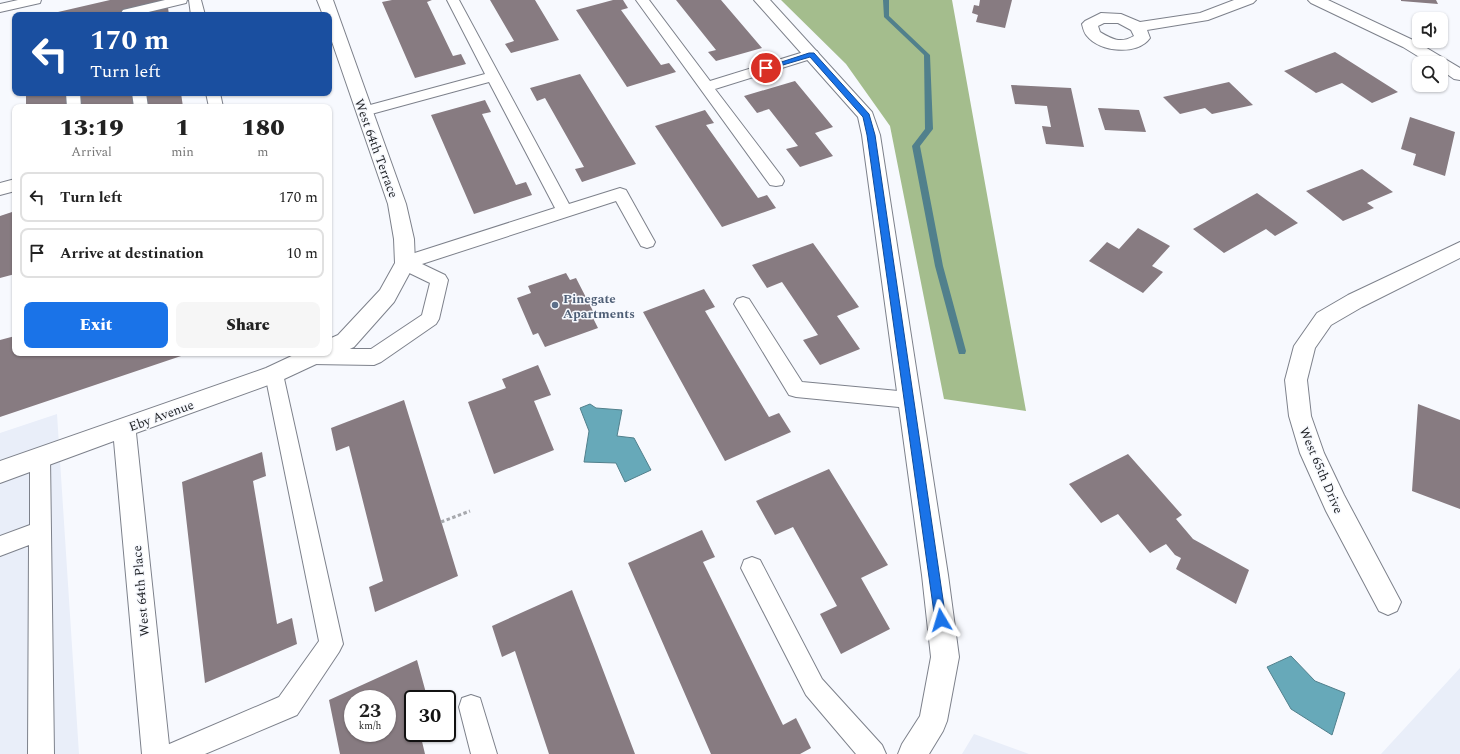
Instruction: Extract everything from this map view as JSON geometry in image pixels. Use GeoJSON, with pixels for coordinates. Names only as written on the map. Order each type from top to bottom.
{"type":"FeatureCollection","features":[{"type":"Feature","properties":{"kind":"street","name":"West 64th Terrace"},"geometry":{"type":"LineString","coordinates":[[326,0],[330,12]]}},
{"type":"Feature","properties":{"kind":"street"},"geometry":{"type":"LineString","coordinates":[[762,0],[866,116],[871,135],[935,575],[945,657],[933,721],[912,754]]}},
{"type":"Feature","properties":{"kind":"street"},"geometry":{"type":"LineString","coordinates":[[1138,27],[1203,17],[1248,0]]}},
{"type":"Feature","properties":{"kind":"street"},"geometry":{"type":"LineString","coordinates":[[1316,0],[1409,44],[1429,56]]}},
{"type":"Feature","properties":{"kind":"street","name":"West 64th Terrace"},"geometry":{"type":"LineString","coordinates":[[332,18],[364,112],[398,204],[404,239],[405,263]]}},
{"type":"Feature","properties":{"kind":"street"},"geometry":{"type":"LineString","coordinates":[[1448,67],[1460,75]]}},
{"type":"Feature","properties":{"kind":"street","name":"West 65th Drive"},"geometry":{"type":"LineString","coordinates":[[1388,602],[1335,503],[1312,453],[1300,416],[1296,380],[1305,346],[1324,319],[1355,301],[1460,249]]}},
{"type":"Feature","properties":{"kind":"street","name":"Eby Avenue"},"geometry":{"type":"LineString","coordinates":[[332,347],[346,341],[387,296],[405,263]]}},
{"type":"Feature","properties":{"kind":"street","name":"Eby Avenue"},"geometry":{"type":"LineString","coordinates":[[0,472],[274,374],[313,356]]}},
{"type":"Feature","properties":{"kind":"street","name":"West 64th Place"},"geometry":{"type":"LineString","coordinates":[[124,428],[156,754]]}},
{"type":"Feature","properties":{"kind":"lane"},"geometry":{"type":"LineString","coordinates":[[0,8],[35,0]]}},
{"type":"Feature","properties":{"kind":"lane"},"geometry":{"type":"LineString","coordinates":[[133,12],[181,0]]}},
{"type":"Feature","properties":{"kind":"lane"},"geometry":{"type":"LineString","coordinates":[[195,0],[197,12]]}},
{"type":"Feature","properties":{"kind":"lane"},"geometry":{"type":"LineString","coordinates":[[453,0],[565,211]]}},
{"type":"Feature","properties":{"kind":"lane"},"geometry":{"type":"LineString","coordinates":[[642,0],[776,181]]}},
{"type":"Feature","properties":{"kind":"lane"},"geometry":{"type":"LineString","coordinates":[[706,86],[812,54]]}},
{"type":"Feature","properties":{"kind":"lane"},"geometry":{"type":"LineString","coordinates":[[364,112],[494,76]]}},
{"type":"Feature","properties":{"kind":"lane"},"geometry":{"type":"LineString","coordinates":[[0,189],[12,186]]}},
{"type":"Feature","properties":{"kind":"lane"},"geometry":{"type":"LineString","coordinates":[[405,263],[620,194],[647,242]]}},
{"type":"Feature","properties":{"kind":"lane"},"geometry":{"type":"LineString","coordinates":[[332,354],[374,357],[430,319],[438,280],[405,263]]}},
{"type":"Feature","properties":{"kind":"lane"},"geometry":{"type":"LineString","coordinates":[[743,304],[796,389],[910,400]]}},
{"type":"Feature","properties":{"kind":"lane"},"geometry":{"type":"LineString","coordinates":[[176,754],[288,706],[331,644],[274,374]]}},
{"type":"Feature","properties":{"kind":"lane"},"geometry":{"type":"LineString","coordinates":[[40,458],[41,754]]}},
{"type":"Feature","properties":{"kind":"lane"},"geometry":{"type":"LineString","coordinates":[[0,546],[40,531]]}},
{"type":"Feature","properties":{"kind":"lane"},"geometry":{"type":"LineString","coordinates":[[752,568],[814,688],[873,754]]}},
{"type":"Feature","properties":{"kind":"lane"},"geometry":{"type":"LineString","coordinates":[[471,707],[484,754]]}},
{"type":"Feature","properties":{"kind":"path"},"geometry":{"type":"LineString","coordinates":[[442,522],[470,511]]}},
{"type":"Feature","properties":{"kind":"shaded area"},"geometry":{"type":"Polygon","coordinates":[[[57,414],[79,754],[0,754],[0,433],[57,414]]]}},
{"type":"Feature","properties":{"kind":"shaded area"},"geometry":{"type":"Polygon","coordinates":[[[1460,668],[1460,754],[1381,754],[1460,668]]]}},
{"type":"Feature","properties":{"kind":"shaded area"},"geometry":{"type":"Polygon","coordinates":[[[974,734],[1029,754],[962,754],[974,734]]]}},
{"type":"Feature","properties":{"kind":"green space"},"geometry":{"type":"Polygon","coordinates":[[[781,0],[952,0],[1026,411],[944,399],[890,126],[846,64],[781,0]]]}},
{"type":"Feature","properties":{"kind":"water"},"geometry":{"type":"Polygon","coordinates":[[[590,404],[596,408],[622,410],[617,436],[634,438],[651,470],[625,482],[616,463],[584,462],[589,431],[580,408],[590,404]]]}},
{"type":"Feature","properties":{"kind":"water"},"geometry":{"type":"Polygon","coordinates":[[[1291,656],[1315,681],[1345,693],[1332,735],[1291,709],[1267,667],[1291,656]]]}},
{"type":"Feature","properties":{"kind":"building"},"geometry":{"type":"Polygon","coordinates":[[[110,0],[167,0],[169,12],[58,12],[110,0]]]}},
{"type":"Feature","properties":{"kind":"building"},"geometry":{"type":"Polygon","coordinates":[[[392,0],[432,0],[427,2],[453,56],[461,54],[466,64],[415,78],[382,2],[392,0]]]}},
{"type":"Feature","properties":{"kind":"building"},"geometry":{"type":"Polygon","coordinates":[[[490,0],[535,0],[559,40],[511,53],[505,44],[514,41],[490,0]]]}},
{"type":"Feature","properties":{"kind":"building"},"geometry":{"type":"Polygon","coordinates":[[[613,0],[623,0],[628,8],[621,10],[661,65],[669,63],[676,72],[627,87],[576,10],[613,0]]]}},
{"type":"Feature","properties":{"kind":"building"},"geometry":{"type":"Polygon","coordinates":[[[676,0],[721,0],[762,48],[716,61],[708,52],[716,50],[676,0]]]}},
{"type":"Feature","properties":{"kind":"building"},"geometry":{"type":"Polygon","coordinates":[[[980,0],[1012,0],[1005,28],[976,22],[978,15],[972,13],[974,5],[979,6],[980,0]]]}},
{"type":"Feature","properties":{"kind":"building"},"geometry":{"type":"Polygon","coordinates":[[[1436,0],[1438,4],[1401,1],[1436,0]]]}},
{"type":"Feature","properties":{"kind":"building"},"geometry":{"type":"Polygon","coordinates":[[[1335,52],[1398,92],[1372,103],[1342,83],[1316,93],[1284,71],[1335,52]]]}},
{"type":"Feature","properties":{"kind":"building"},"geometry":{"type":"Polygon","coordinates":[[[580,74],[636,164],[582,182],[575,169],[584,167],[545,98],[537,101],[530,88],[580,74]]]}},
{"type":"Feature","properties":{"kind":"building"},"geometry":{"type":"Polygon","coordinates":[[[795,81],[833,127],[815,133],[833,156],[800,167],[786,149],[798,146],[769,109],[757,113],[744,96],[795,81]]]}},
{"type":"Feature","properties":{"kind":"building"},"geometry":{"type":"Polygon","coordinates":[[[1229,82],[1253,105],[1212,114],[1205,108],[1180,114],[1163,97],[1229,82]]]}},
{"type":"Feature","properties":{"kind":"building"},"geometry":{"type":"Polygon","coordinates":[[[1011,85],[1071,88],[1084,147],[1046,144],[1042,126],[1051,127],[1047,106],[1015,104],[1011,85]]]}},
{"type":"Feature","properties":{"kind":"building"},"geometry":{"type":"Polygon","coordinates":[[[26,96],[181,96],[183,104],[26,104],[26,96]]]}},
{"type":"Feature","properties":{"kind":"building"},"geometry":{"type":"Polygon","coordinates":[[[485,100],[491,112],[482,114],[516,185],[526,182],[532,195],[474,214],[431,115],[485,100]]]}},
{"type":"Feature","properties":{"kind":"building"},"geometry":{"type":"Polygon","coordinates":[[[1098,108],[1139,110],[1146,132],[1105,130],[1098,108]]]}},
{"type":"Feature","properties":{"kind":"building"},"geometry":{"type":"Polygon","coordinates":[[[705,110],[714,123],[706,125],[758,198],[767,195],[776,208],[722,227],[655,126],[705,110]]]}},
{"type":"Feature","properties":{"kind":"building"},"geometry":{"type":"Polygon","coordinates":[[[1410,117],[1455,132],[1445,176],[1413,165],[1416,154],[1401,149],[1410,117]]]}},
{"type":"Feature","properties":{"kind":"building"},"geometry":{"type":"Polygon","coordinates":[[[1362,169],[1393,192],[1367,203],[1374,208],[1343,221],[1306,191],[1362,169]]]}},
{"type":"Feature","properties":{"kind":"building"},"geometry":{"type":"Polygon","coordinates":[[[1257,193],[1298,223],[1275,236],[1266,229],[1224,253],[1193,229],[1257,193]]]}},
{"type":"Feature","properties":{"kind":"building"},"geometry":{"type":"Polygon","coordinates":[[[12,212],[12,275],[0,278],[0,216],[12,212]]]}},
{"type":"Feature","properties":{"kind":"building"},"geometry":{"type":"Polygon","coordinates":[[[1138,228],[1170,246],[1152,266],[1163,272],[1143,293],[1089,261],[1107,242],[1119,249],[1138,228]]]}},
{"type":"Feature","properties":{"kind":"building"},"geometry":{"type":"Polygon","coordinates":[[[813,243],[859,307],[837,316],[860,349],[820,365],[803,340],[818,335],[782,282],[767,288],[752,265],[813,243]]]}},
{"type":"Feature","properties":{"kind":"building","name":"Pinegate Apartments"},"geometry":{"type":"Polygon","coordinates":[[[566,273],[570,280],[576,278],[594,313],[591,314],[598,328],[545,347],[538,333],[533,335],[517,298],[531,293],[528,286],[566,273]]]}},
{"type":"Feature","properties":{"kind":"building"},"geometry":{"type":"Polygon","coordinates":[[[704,289],[715,307],[705,311],[769,417],[779,413],[791,432],[725,461],[643,312],[704,289]]]}},
{"type":"Feature","properties":{"kind":"building"},"geometry":{"type":"Polygon","coordinates":[[[12,337],[12,356],[181,356],[0,417],[0,340],[12,337]]]}},
{"type":"Feature","properties":{"kind":"building"},"geometry":{"type":"Polygon","coordinates":[[[538,365],[551,395],[534,401],[554,450],[494,474],[468,402],[506,388],[502,379],[538,365]]]}},
{"type":"Feature","properties":{"kind":"building"},"geometry":{"type":"Polygon","coordinates":[[[404,400],[458,576],[375,612],[369,587],[383,581],[349,446],[336,451],[331,428],[404,400]]]}},
{"type":"Feature","properties":{"kind":"building"},"geometry":{"type":"Polygon","coordinates":[[[1418,404],[1460,420],[1460,509],[1412,491],[1418,404]]]}},
{"type":"Feature","properties":{"kind":"building"},"geometry":{"type":"Polygon","coordinates":[[[262,452],[266,476],[253,481],[277,624],[292,618],[297,644],[205,683],[182,482],[262,452]]]}},
{"type":"Feature","properties":{"kind":"building"},"geometry":{"type":"Polygon","coordinates":[[[1128,454],[1182,515],[1176,519],[1193,539],[1249,570],[1236,604],[1176,569],[1181,558],[1175,555],[1166,544],[1150,553],[1118,514],[1101,523],[1069,484],[1128,454]]]}},
{"type":"Feature","properties":{"kind":"building"},"geometry":{"type":"Polygon","coordinates":[[[829,469],[888,565],[861,578],[890,629],[841,654],[820,614],[837,606],[793,527],[775,535],[756,501],[829,469]]]}},
{"type":"Feature","properties":{"kind":"building"},"geometry":{"type":"Polygon","coordinates":[[[702,530],[715,557],[703,562],[783,725],[796,718],[811,748],[800,754],[711,754],[628,563],[702,530]]]}},
{"type":"Feature","properties":{"kind":"building"},"geometry":{"type":"Polygon","coordinates":[[[572,590],[635,754],[549,754],[515,651],[502,657],[492,626],[572,590]]]}},
{"type":"Feature","properties":{"kind":"building"},"geometry":{"type":"Polygon","coordinates":[[[417,660],[425,690],[404,690],[404,742],[422,742],[425,754],[340,754],[329,700],[344,693],[344,742],[396,742],[396,690],[351,690],[417,660]]]}},
{"type":"Feature","properties":{"kind":"waterway"},"geometry":{"type":"LineString","coordinates":[[886,0],[886,16],[927,55],[929,129],[916,146],[939,266],[962,351]]}},
{"type":"Feature","properties":{"kind":"place","name":"Pinegate Apartments"},"geometry":{"type":"Point","coordinates":[555,305]}},
{"type":"Feature","properties":{"kind":"route"},"geometry":{"type":"LineString","coordinates":[[766,68],[812,54],[866,116],[871,135],[941,620]]}}]}
